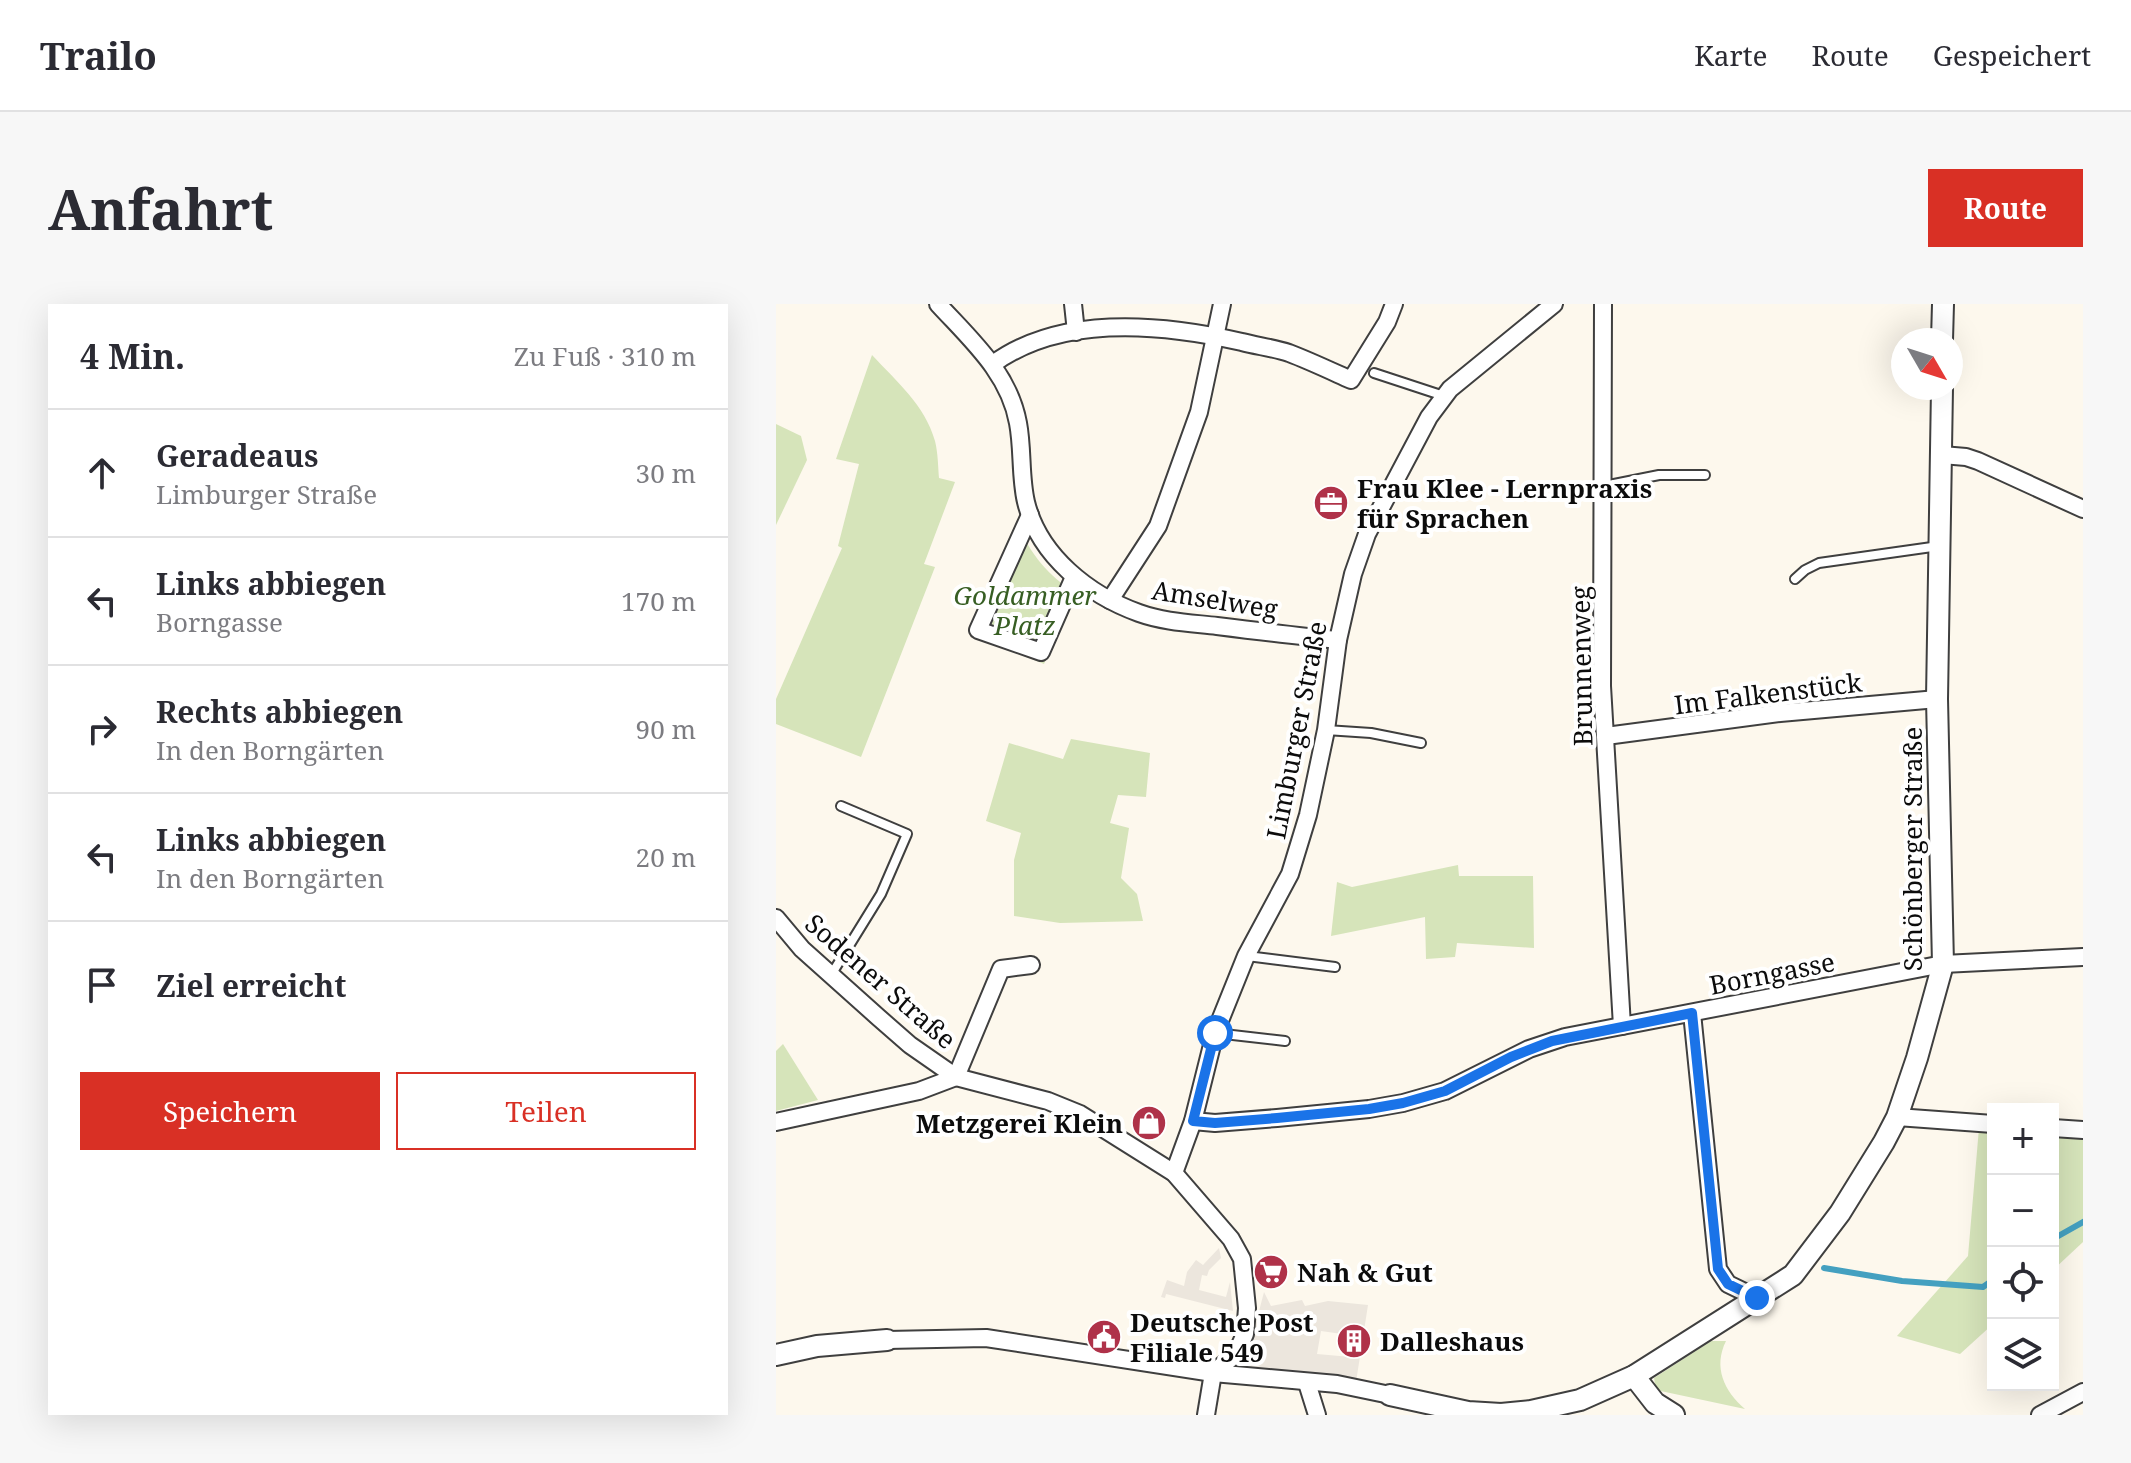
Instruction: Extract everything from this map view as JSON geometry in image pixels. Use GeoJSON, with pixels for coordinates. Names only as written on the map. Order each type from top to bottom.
{"type":"FeatureCollection","features":[{"type":"Feature","properties":{"kind":"street","name":"Amselweg"},"geometry":{"type":"LineString","coordinates":[[938,304],[993,364],[1002,380],[1018,422],[1024,488],[1030,515],[1058,561],[1074,577],[1110,600],[1139,613],[1167,620],[1338,640]]}},
{"type":"Feature","properties":{"kind":"street"},"geometry":{"type":"LineString","coordinates":[[1073,304],[1076,332]]}},
{"type":"Feature","properties":{"kind":"street"},"geometry":{"type":"LineString","coordinates":[[1110,600],[1158,526],[1199,412],[1222,304]]}},
{"type":"Feature","properties":{"kind":"street"},"geometry":{"type":"LineString","coordinates":[[993,364],[1034,342],[1120,326],[1217,337],[1288,353],[1351,380],[1387,322],[1394,304]]}},
{"type":"Feature","properties":{"kind":"street","name":"Limburger Straße"},"geometry":{"type":"LineString","coordinates":[[1174,1173],[1193,1121],[1215,1033],[1246,956],[1290,874],[1313,794],[1326,730],[1338,640],[1353,574],[1367,534],[1429,417],[1444,396],[1554,304]]}},
{"type":"Feature","properties":{"kind":"street","name":"Brunnenweg"},"geometry":{"type":"LineString","coordinates":[[1603,304],[1602,686],[1622,1026]]}},
{"type":"Feature","properties":{"kind":"street"},"geometry":{"type":"LineString","coordinates":[[1942,328],[1943,304]]}},
{"type":"Feature","properties":{"kind":"street","name":"Schönberger Straße"},"geometry":{"type":"LineString","coordinates":[[1390,1395],[1468,1412],[1501,1414],[1580,1400],[1634,1376],[1793,1275],[1840,1213],[1884,1142],[1897,1117],[1917,1058],[1943,964],[1937,699],[1942,400]]}},
{"type":"Feature","properties":{"kind":"street"},"geometry":{"type":"LineString","coordinates":[[1942,455],[1978,461],[2083,509]]}},
{"type":"Feature","properties":{"kind":"street"},"geometry":{"type":"LineString","coordinates":[[1030,515],[978,630],[1041,652],[1074,577]]}},
{"type":"Feature","properties":{"kind":"street","name":"Im Falkenstück"},"geometry":{"type":"LineString","coordinates":[[1606,736],[1780,713],[1937,699]]}},
{"type":"Feature","properties":{"kind":"street","name":"Sodener Straße"},"geometry":{"type":"LineString","coordinates":[[776,918],[802,949],[831,976],[910,1045],[956,1077],[1048,1101],[1080,1114],[1174,1173]]}},
{"type":"Feature","properties":{"kind":"street","name":"Borngasse"},"geometry":{"type":"LineString","coordinates":[[1193,1121],[1215,1123],[1277,1118],[1403,1103],[1445,1091],[1529,1049],[1565,1037],[1943,964],[2083,957]]}},
{"type":"Feature","properties":{"kind":"street","name":"Sodener Straße"},"geometry":{"type":"LineString","coordinates":[[956,1077],[1001,969],[1031,965]]}},
{"type":"Feature","properties":{"kind":"street"},"geometry":{"type":"LineString","coordinates":[[1692,1013],[1718,1269],[1728,1284],[1757,1298]]}},
{"type":"Feature","properties":{"kind":"street"},"geometry":{"type":"LineString","coordinates":[[776,1122],[919,1091],[956,1077]]}},
{"type":"Feature","properties":{"kind":"street"},"geometry":{"type":"LineString","coordinates":[[1897,1117],[1987,1124]]}},
{"type":"Feature","properties":{"kind":"street"},"geometry":{"type":"LineString","coordinates":[[2059,1128],[2083,1130]]}},
{"type":"Feature","properties":{"kind":"street"},"geometry":{"type":"LineString","coordinates":[[1174,1173],[1231,1239],[1242,1259],[1247,1308],[1245,1334],[1236,1354],[1213,1373],[1206,1415]]}},
{"type":"Feature","properties":{"kind":"street"},"geometry":{"type":"LineString","coordinates":[[776,1355],[817,1346],[887,1340],[986,1338],[1213,1373],[1337,1384],[1390,1395]]}},
{"type":"Feature","properties":{"kind":"street"},"geometry":{"type":"LineString","coordinates":[[1634,1376],[1655,1403],[1674,1415]]}},
{"type":"Feature","properties":{"kind":"street"},"geometry":{"type":"LineString","coordinates":[[1307,1383],[1317,1415]]}},
{"type":"Feature","properties":{"kind":"street"},"geometry":{"type":"LineString","coordinates":[[2040,1415],[2083,1392]]}},
{"type":"Feature","properties":{"kind":"lane"},"geometry":{"type":"LineString","coordinates":[[1374,373],[1444,396]]}},
{"type":"Feature","properties":{"kind":"lane"},"geometry":{"type":"LineString","coordinates":[[1604,486],[1659,475],[1705,475]]}},
{"type":"Feature","properties":{"kind":"lane"},"geometry":{"type":"LineString","coordinates":[[1795,579],[1819,563],[1940,546]]}},
{"type":"Feature","properties":{"kind":"lane"},"geometry":{"type":"LineString","coordinates":[[1326,730],[1371,733],[1421,743]]}},
{"type":"Feature","properties":{"kind":"lane"},"geometry":{"type":"LineString","coordinates":[[831,976],[881,894],[907,834],[841,806]]}},
{"type":"Feature","properties":{"kind":"lane"},"geometry":{"type":"LineString","coordinates":[[1246,956],[1335,967]]}},
{"type":"Feature","properties":{"kind":"lane"},"geometry":{"type":"LineString","coordinates":[[1215,1033],[1285,1041]]}},
{"type":"Feature","properties":{"kind":"green space"},"geometry":{"type":"Polygon","coordinates":[[[872,355],[909,394],[924,416],[935,441],[939,478],[955,482],[924,564],[935,567],[861,757],[776,724],[776,699],[842,548],[838,546],[859,464],[836,459],[872,355]]]}},
{"type":"Feature","properties":{"kind":"green space"},"geometry":{"type":"Polygon","coordinates":[[[776,424],[801,436],[807,460],[776,525],[776,424]]]}},
{"type":"Feature","properties":{"kind":"green space","name":"Goldammer Platz"},"geometry":{"type":"Polygon","coordinates":[[[1020,530],[1045,568],[1080,596],[1072,598],[1044,664],[980,638],[1020,530]]]}},
{"type":"Feature","properties":{"kind":"green space"},"geometry":{"type":"Polygon","coordinates":[[[1071,739],[1150,753],[1146,797],[1118,795],[1110,823],[1129,828],[1121,878],[1137,894],[1143,921],[1060,923],[1014,916],[1014,860],[1021,833],[986,821],[1009,743],[1063,759],[1071,739]]]}},
{"type":"Feature","properties":{"kind":"green space"},"geometry":{"type":"Polygon","coordinates":[[[1458,865],[1459,876],[1533,876],[1534,948],[1457,943],[1455,957],[1426,959],[1425,917],[1331,936],[1337,882],[1352,887],[1458,865]]]}},
{"type":"Feature","properties":{"kind":"green space"},"geometry":{"type":"Polygon","coordinates":[[[783,1044],[818,1100],[776,1111],[776,1051],[783,1044]]]}},
{"type":"Feature","properties":{"kind":"green space"},"geometry":{"type":"Polygon","coordinates":[[[1979,1128],[1987,1128],[1987,1329],[1960,1354],[1897,1336],[1968,1256],[1979,1128]]]}},
{"type":"Feature","properties":{"kind":"green space"},"geometry":{"type":"Polygon","coordinates":[[[2059,1129],[2083,1129],[2083,1242],[2059,1264],[2059,1129]]]}},
{"type":"Feature","properties":{"kind":"green space"},"geometry":{"type":"Polygon","coordinates":[[[1711,1341],[1726,1341],[1721,1360],[1723,1378],[1731,1394],[1745,1409],[1656,1390],[1654,1378],[1711,1341]]]}},
{"type":"Feature","properties":{"kind":"shaded area"},"geometry":{"type":"Polygon","coordinates":[[[1219,1248],[1221,1258],[1207,1276],[1202,1275],[1199,1290],[1226,1297],[1230,1282],[1233,1311],[1166,1294],[1165,1298],[1161,1297],[1167,1280],[1184,1286],[1187,1272],[1196,1260],[1203,1265],[1219,1248]]]}},
{"type":"Feature","properties":{"kind":"shaded area"},"geometry":{"type":"Polygon","coordinates":[[[1264,1292],[1271,1306],[1302,1300],[1305,1306],[1328,1301],[1368,1305],[1363,1337],[1321,1331],[1317,1354],[1351,1357],[1355,1349],[1361,1350],[1356,1382],[1244,1369],[1264,1292]]]}},
{"type":"Feature","properties":{"kind":"waterway"},"geometry":{"type":"LineString","coordinates":[[2059,1236],[2083,1222]]}},
{"type":"Feature","properties":{"kind":"waterway"},"geometry":{"type":"LineString","coordinates":[[1824,1268],[1902,1281],[1983,1287],[1987,1284]]}},
{"type":"Feature","properties":{"kind":"place","name":"Frau Klee - Lernpraxis für Sprachen"},"geometry":{"type":"Point","coordinates":[1331,503]}},
{"type":"Feature","properties":{"kind":"place","name":"Metzgerei Klein"},"geometry":{"type":"Point","coordinates":[1149,1123]}},
{"type":"Feature","properties":{"kind":"place","name":"Nah & Gut"},"geometry":{"type":"Point","coordinates":[1271,1272]}},
{"type":"Feature","properties":{"kind":"place","name":"Deutsche Post Filiale 549"},"geometry":{"type":"Point","coordinates":[1104,1337]}},
{"type":"Feature","properties":{"kind":"place","name":"Dalleshaus"},"geometry":{"type":"Point","coordinates":[1354,1341]}},
{"type":"Feature","properties":{"kind":"route"},"geometry":{"type":"LineString","coordinates":[[1215,1033],[1193,1121],[1215,1123],[1277,1118],[1403,1103],[1445,1091],[1511,1057],[1552,1041],[1692,1013],[1718,1269],[1728,1284],[1757,1298]]}}]}
